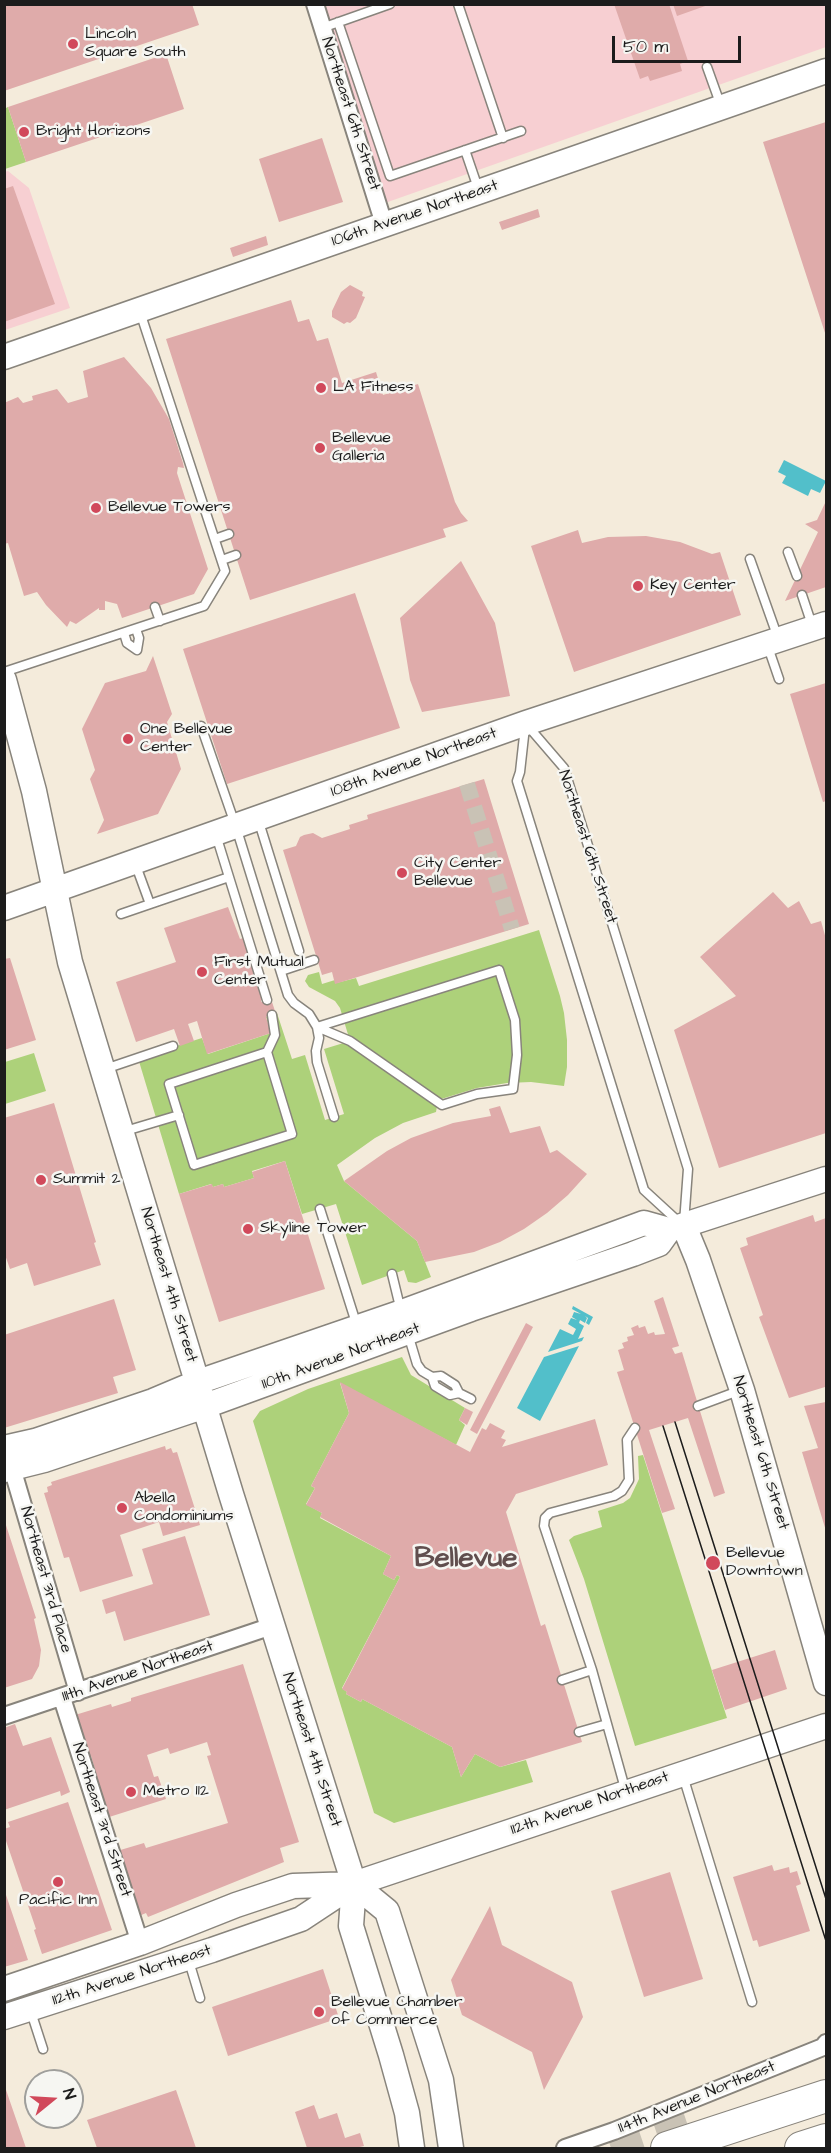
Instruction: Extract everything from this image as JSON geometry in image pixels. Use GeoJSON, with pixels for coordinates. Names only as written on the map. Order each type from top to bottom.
{"type":"FeatureCollection","features":[{"type":"Feature","properties":{"kind":"highway"},"geometry":{"type":"LineString","coordinates":[[688,2122],[826,2077]]}},
{"type":"Feature","properties":{"kind":"highway"},"geometry":{"type":"LineString","coordinates":[[668,2148],[826,2096]]}},
{"type":"Feature","properties":{"kind":"highway"},"geometry":{"type":"LineString","coordinates":[[801,2148],[826,2140]]}},
{"type":"Feature","properties":{"kind":"main road","name":"106th Avenue Northeast"},"geometry":{"type":"LineString","coordinates":[[4,357],[826,71]]}},
{"type":"Feature","properties":{"kind":"main road","name":"108th Avenue Northeast"},"geometry":{"type":"LineString","coordinates":[[4,908],[526,723],[820,626]]}},
{"type":"Feature","properties":{"kind":"main road","name":"Northeast 4th Street"},"geometry":{"type":"LineString","coordinates":[[4,680],[32,781],[70,962],[272,1626],[354,1884],[351,1926],[391,2055],[406,2113],[412,2148]]}},
{"type":"Feature","properties":{"kind":"main road","name":"110th Avenue Northeast"},"geometry":{"type":"LineString","coordinates":[[13,1457],[44,1460],[205,1406],[404,1323],[471,1309],[658,1244],[679,1228],[826,1179]]}},
{"type":"Feature","properties":{"kind":"main road","name":"110th Avenue Northeast"},"geometry":{"type":"LineString","coordinates":[[13,1457],[198,1382],[357,1328],[412,1322],[438,1310],[445,1296],[644,1223],[679,1228]]}},
{"type":"Feature","properties":{"kind":"main road","name":"Northeast 6th Street"},"geometry":{"type":"LineString","coordinates":[[679,1228],[705,1280],[742,1390],[826,1683]]}},
{"type":"Feature","properties":{"kind":"main road","name":"112th Avenue Northeast"},"geometry":{"type":"LineString","coordinates":[[4,2017],[301,1919],[354,1884],[826,1726]]}},
{"type":"Feature","properties":{"kind":"main road","name":"112th Avenue Northeast"},"geometry":{"type":"LineString","coordinates":[[4,1989],[140,1943],[236,1905],[293,1886],[354,1884]]}},
{"type":"Feature","properties":{"kind":"main road"},"geometry":{"type":"LineString","coordinates":[[354,1884],[387,1911],[441,2080],[452,2148]]}},
{"type":"Feature","properties":{"kind":"main road"},"geometry":{"type":"LineString","coordinates":[[97,1958],[106,1984]]}},
{"type":"Feature","properties":{"kind":"street","name":"Northeast 6th Street"},"geometry":{"type":"LineString","coordinates":[[315,4],[330,25],[384,225]]}},
{"type":"Feature","properties":{"kind":"street","name":"Northeast 3rd Place"},"geometry":{"type":"LineString","coordinates":[[13,1457],[70,1695]]}},
{"type":"Feature","properties":{"kind":"street","name":"111th Avenue Northeast"},"geometry":{"type":"LineString","coordinates":[[4,1716],[272,1626]]}},
{"type":"Feature","properties":{"kind":"street","name":"Northeast 3rd Street"},"geometry":{"type":"LineString","coordinates":[[70,1695],[140,1943]]}},
{"type":"Feature","properties":{"kind":"street","name":"114th Avenue Northeast"},"geometry":{"type":"LineString","coordinates":[[565,2148],[823,2047],[826,2043]]}},
{"type":"Feature","properties":{"kind":"lane"},"geometry":{"type":"LineString","coordinates":[[390,4],[330,25],[390,176],[521,131]]}},
{"type":"Feature","properties":{"kind":"lane"},"geometry":{"type":"LineString","coordinates":[[458,4],[503,138]]}},
{"type":"Feature","properties":{"kind":"lane"},"geometry":{"type":"LineString","coordinates":[[707,67],[722,107]]}},
{"type":"Feature","properties":{"kind":"lane"},"geometry":{"type":"LineString","coordinates":[[465,150],[479,192]]}},
{"type":"Feature","properties":{"kind":"lane"},"geometry":{"type":"LineString","coordinates":[[4,672],[204,606],[225,571],[139,309]]}},
{"type":"Feature","properties":{"kind":"lane"},"geometry":{"type":"LineString","coordinates":[[215,539],[229,534]]}},
{"type":"Feature","properties":{"kind":"lane"},"geometry":{"type":"LineString","coordinates":[[788,552],[797,576]]}},
{"type":"Feature","properties":{"kind":"lane"},"geometry":{"type":"LineString","coordinates":[[222,560],[236,555]]}},
{"type":"Feature","properties":{"kind":"lane"},"geometry":{"type":"LineString","coordinates":[[750,559],[772,641],[778,680]]}},
{"type":"Feature","properties":{"kind":"lane"},"geometry":{"type":"LineString","coordinates":[[802,595],[820,626]]}},
{"type":"Feature","properties":{"kind":"lane"},"geometry":{"type":"LineString","coordinates":[[155,607],[160,621]]}},
{"type":"Feature","properties":{"kind":"lane"},"geometry":{"type":"LineString","coordinates":[[123,633],[127,642],[137,650],[140,638],[136,629]]}},
{"type":"Feature","properties":{"kind":"lane","name":"Northeast 6th Street"},"geometry":{"type":"LineString","coordinates":[[526,723],[517,781],[644,1190],[679,1228]]}},
{"type":"Feature","properties":{"kind":"lane","name":"Northeast 6th Street"},"geometry":{"type":"LineString","coordinates":[[526,723],[564,768],[688,1168],[679,1228]]}},
{"type":"Feature","properties":{"kind":"lane"},"geometry":{"type":"LineString","coordinates":[[201,726],[225,830],[229,877],[267,1000]]}},
{"type":"Feature","properties":{"kind":"lane"},"geometry":{"type":"LineString","coordinates":[[258,818],[299,951]]}},
{"type":"Feature","properties":{"kind":"lane"},"geometry":{"type":"LineString","coordinates":[[225,830],[288,995],[294,1003],[309,1014],[317,1027],[319,1038],[316,1051],[317,1062],[334,1118]]}},
{"type":"Feature","properties":{"kind":"lane"},"geometry":{"type":"LineString","coordinates":[[135,862],[150,904]]}},
{"type":"Feature","properties":{"kind":"lane"},"geometry":{"type":"LineString","coordinates":[[121,914],[229,877]]}},
{"type":"Feature","properties":{"kind":"lane"},"geometry":{"type":"LineString","coordinates":[[280,971],[314,960]]}},
{"type":"Feature","properties":{"kind":"lane"},"geometry":{"type":"LineString","coordinates":[[500,970],[515,1020],[517,1054],[513,1089],[477,1094],[442,1105],[350,1041],[317,1027],[500,970]]}},
{"type":"Feature","properties":{"kind":"lane"},"geometry":{"type":"LineString","coordinates":[[267,1052],[169,1084],[194,1165],[292,1134],[267,1052],[275,1035],[272,1015]]}},
{"type":"Feature","properties":{"kind":"lane"},"geometry":{"type":"LineString","coordinates":[[103,1070],[173,1046]]}},
{"type":"Feature","properties":{"kind":"lane"},"geometry":{"type":"LineString","coordinates":[[122,1132],[179,1115]]}},
{"type":"Feature","properties":{"kind":"lane"},"geometry":{"type":"LineString","coordinates":[[320,1209],[357,1328]]}},
{"type":"Feature","properties":{"kind":"lane"},"geometry":{"type":"LineString","coordinates":[[392,1274],[417,1364],[422,1371],[432,1377],[441,1376],[455,1384],[459,1393],[471,1398]]}},
{"type":"Feature","properties":{"kind":"lane"},"geometry":{"type":"LineString","coordinates":[[698,1406],[742,1390]]}},
{"type":"Feature","properties":{"kind":"lane"},"geometry":{"type":"LineString","coordinates":[[626,1792],[592,1670],[544,1526],[545,1518],[550,1513],[614,1496],[622,1491],[629,1480],[627,1440],[635,1428]]}},
{"type":"Feature","properties":{"kind":"lane"},"geometry":{"type":"LineString","coordinates":[[562,1680],[592,1670]]}},
{"type":"Feature","properties":{"kind":"lane"},"geometry":{"type":"LineString","coordinates":[[579,1732],[607,1724]]}},
{"type":"Feature","properties":{"kind":"lane"},"geometry":{"type":"LineString","coordinates":[[682,1774],[752,2002]]}},
{"type":"Feature","properties":{"kind":"lane"},"geometry":{"type":"LineString","coordinates":[[188,1958],[200,1998]]}},
{"type":"Feature","properties":{"kind":"lane"},"geometry":{"type":"LineString","coordinates":[[30,2008],[43,2049]]}},
{"type":"Feature","properties":{"kind":"shaded area"},"geometry":{"type":"Polygon","coordinates":[[[325,5],[826,5],[826,47],[385,203],[325,5]]]}},
{"type":"Feature","properties":{"kind":"shaded area"},"geometry":{"type":"Polygon","coordinates":[[[8,171],[29,188],[70,308],[5,330],[4,172],[8,171]]]}},
{"type":"Feature","properties":{"kind":"green space"},"geometry":{"type":"Polygon","coordinates":[[[8,107],[26,162],[5,169],[4,109],[8,107]]]}},
{"type":"Feature","properties":{"kind":"green space"},"geometry":{"type":"Polygon","coordinates":[[[539,930],[564,1013],[567,1067],[564,1086],[531,1082],[507,1083],[477,1088],[438,1100],[436,1112],[403,1123],[375,1138],[337,1165],[344,1181],[417,1241],[431,1277],[416,1283],[408,1282],[404,1270],[362,1285],[336,1204],[302,1214],[285,1161],[252,1171],[254,1178],[224,1187],[223,1184],[213,1187],[211,1184],[179,1194],[138,1058],[202,1038],[208,1054],[271,1033],[266,1017],[277,1013],[292,1059],[305,1055],[325,1120],[344,1114],[324,1049],[350,1041],[340,1008],[335,1001],[309,987],[305,981],[308,975],[319,972],[322,984],[356,978],[359,986],[539,930]]]}},
{"type":"Feature","properties":{"kind":"green space"},"geometry":{"type":"Polygon","coordinates":[[[34,1053],[46,1091],[5,1104],[5,1062],[34,1053]]]}},
{"type":"Feature","properties":{"kind":"green space"},"geometry":{"type":"Polygon","coordinates":[[[402,1357],[411,1375],[465,1408],[459,1420],[465,1425],[456,1445],[340,1383],[349,1413],[311,1486],[315,1488],[306,1504],[322,1513],[320,1518],[391,1556],[383,1574],[394,1580],[397,1575],[400,1577],[342,1688],[347,1692],[346,1694],[361,1702],[362,1699],[452,1747],[461,1777],[475,1754],[500,1767],[526,1760],[533,1782],[394,1823],[374,1813],[253,1421],[260,1411],[308,1389],[402,1357]]]}},
{"type":"Feature","properties":{"kind":"green space"},"geometry":{"type":"Polygon","coordinates":[[[643,1455],[727,1718],[635,1746],[584,1579],[569,1540],[574,1536],[602,1527],[598,1511],[623,1503],[630,1498],[639,1479],[638,1456],[643,1455]]]}},
{"type":"Feature","properties":{"kind":"water"},"geometry":{"type":"Polygon","coordinates":[[[784,460],[826,481],[820,493],[811,489],[808,496],[782,483],[786,476],[778,472],[784,460]]]}},
{"type":"Feature","properties":{"kind":"water"},"geometry":{"type":"Polygon","coordinates":[[[573,1306],[593,1317],[589,1325],[586,1323],[588,1318],[585,1316],[587,1318],[585,1323],[580,1320],[579,1323],[584,1326],[578,1339],[584,1337],[582,1341],[548,1352],[560,1329],[573,1335],[576,1329],[568,1324],[571,1318],[577,1320],[572,1317],[574,1312],[581,1314],[572,1309],[573,1306]]]}},
{"type":"Feature","properties":{"kind":"water"},"geometry":{"type":"Polygon","coordinates":[[[579,1346],[540,1421],[517,1408],[544,1357],[579,1346]]]}},
{"type":"Feature","properties":{"kind":"building","name":"Lincoln Square South"},"geometry":{"type":"Polygon","coordinates":[[[4,4],[192,4],[199,25],[4,91],[4,4]]]}},
{"type":"Feature","properties":{"kind":"building"},"geometry":{"type":"Polygon","coordinates":[[[614,4],[669,4],[688,61],[680,64],[682,71],[650,81],[648,76],[640,79],[614,4]]]}},
{"type":"Feature","properties":{"kind":"building"},"geometry":{"type":"Polygon","coordinates":[[[673,4],[708,4],[708,5],[677,16],[673,4]]]}},
{"type":"Feature","properties":{"kind":"building"},"geometry":{"type":"Polygon","coordinates":[[[166,54],[184,109],[26,162],[8,107],[166,54]]]}},
{"type":"Feature","properties":{"kind":"building"},"geometry":{"type":"Polygon","coordinates":[[[826,122],[826,336],[763,142],[826,122]]]}},
{"type":"Feature","properties":{"kind":"building"},"geometry":{"type":"Polygon","coordinates":[[[322,138],[343,202],[279,222],[259,159],[322,138]]]}},
{"type":"Feature","properties":{"kind":"building"},"geometry":{"type":"Polygon","coordinates":[[[13,186],[55,304],[4,322],[4,189],[13,186]]]}},
{"type":"Feature","properties":{"kind":"building"},"geometry":{"type":"Polygon","coordinates":[[[538,209],[540,217],[502,230],[499,222],[538,209]]]}},
{"type":"Feature","properties":{"kind":"building"},"geometry":{"type":"Polygon","coordinates":[[[266,236],[268,245],[233,257],[230,248],[266,236]]]}},
{"type":"Feature","properties":{"kind":"building"},"geometry":{"type":"Polygon","coordinates":[[[350,285],[363,292],[362,296],[365,297],[356,318],[344,324],[332,317],[332,311],[341,292],[350,285]]]}},
{"type":"Feature","properties":{"kind":"building","name":"Bellevue Galleria"},"geometry":{"type":"Polygon","coordinates":[[[291,300],[298,322],[309,319],[317,341],[328,338],[342,383],[376,372],[383,395],[418,384],[455,502],[468,521],[443,529],[446,537],[250,600],[166,339],[291,300]]]}},
{"type":"Feature","properties":{"kind":"building","name":"Bellevue Towers"},"geometry":{"type":"Polygon","coordinates":[[[124,357],[151,388],[169,419],[184,468],[178,467],[177,473],[208,569],[194,594],[122,618],[117,604],[105,601],[105,610],[99,610],[99,608],[76,624],[70,621],[67,627],[37,592],[24,596],[8,543],[4,544],[4,403],[18,397],[23,403],[33,400],[32,396],[57,389],[68,403],[88,397],[83,371],[124,357]]]}},
{"type":"Feature","properties":{"kind":"building"},"geometry":{"type":"Polygon","coordinates":[[[826,501],[826,587],[785,601],[818,532],[805,524],[817,520],[826,501]]]}},
{"type":"Feature","properties":{"kind":"building","name":"Key Center"},"geometry":{"type":"Polygon","coordinates":[[[578,530],[582,543],[608,537],[646,536],[680,542],[712,554],[720,552],[741,615],[574,672],[531,546],[578,530]]]}},
{"type":"Feature","properties":{"kind":"building"},"geometry":{"type":"Polygon","coordinates":[[[461,561],[495,623],[510,696],[422,712],[410,680],[400,618],[461,561]]]}},
{"type":"Feature","properties":{"kind":"building"},"geometry":{"type":"Polygon","coordinates":[[[355,593],[400,728],[227,784],[183,649],[355,593]]]}},
{"type":"Feature","properties":{"kind":"building","name":"One Bellevue Center"},"geometry":{"type":"Polygon","coordinates":[[[153,656],[172,714],[167,722],[181,769],[158,814],[97,834],[104,820],[90,779],[95,770],[82,729],[105,683],[146,671],[153,656]]]}},
{"type":"Feature","properties":{"kind":"building"},"geometry":{"type":"Polygon","coordinates":[[[826,683],[826,801],[823,802],[790,694],[826,683]]]}},
{"type":"Feature","properties":{"kind":"building","name":"City Center Bellevue"},"geometry":{"type":"Polygon","coordinates":[[[484,779],[529,924],[335,984],[332,972],[322,975],[283,850],[296,846],[300,837],[304,835],[313,833],[322,838],[350,829],[349,825],[368,819],[367,815],[484,779]]]}},
{"type":"Feature","properties":{"kind":"building"},"geometry":{"type":"Polygon","coordinates":[[[773,892],[788,908],[799,901],[811,924],[821,921],[826,939],[826,1133],[719,1168],[674,1030],[736,996],[700,957],[773,892]]]}},
{"type":"Feature","properties":{"kind":"building","name":"First Mutual Center"},"geometry":{"type":"Polygon","coordinates":[[[228,907],[240,939],[247,937],[268,997],[261,1002],[271,999],[276,1014],[266,1017],[271,1033],[207,1054],[197,1021],[188,1024],[194,1041],[180,1046],[174,1029],[136,1042],[116,982],[176,962],[164,928],[228,907]]]}},
{"type":"Feature","properties":{"kind":"building"},"geometry":{"type":"Polygon","coordinates":[[[10,958],[36,1040],[4,1050],[4,959],[10,958]]]}},
{"type":"Feature","properties":{"kind":"building","name":"Summit 2"},"geometry":{"type":"Polygon","coordinates":[[[54,1103],[101,1265],[34,1286],[27,1263],[10,1269],[4,1252],[4,1118],[54,1103]]]}},
{"type":"Feature","properties":{"kind":"building"},"geometry":{"type":"Polygon","coordinates":[[[500,1106],[510,1133],[540,1126],[550,1153],[557,1150],[587,1174],[547,1213],[500,1242],[474,1252],[425,1262],[417,1241],[344,1181],[387,1151],[411,1138],[453,1123],[491,1116],[489,1109],[500,1106]]]}},
{"type":"Feature","properties":{"kind":"building","name":"Skyline Tower"},"geometry":{"type":"Polygon","coordinates":[[[285,1161],[325,1289],[219,1322],[179,1194],[212,1184],[213,1187],[223,1184],[224,1187],[254,1178],[252,1172],[285,1161]]]}},
{"type":"Feature","properties":{"kind":"building"},"geometry":{"type":"Polygon","coordinates":[[[813,1215],[815,1222],[826,1218],[826,1391],[825,1387],[789,1398],[759,1317],[763,1315],[740,1248],[748,1245],[746,1238],[813,1215]]]}},
{"type":"Feature","properties":{"kind":"building"},"geometry":{"type":"Polygon","coordinates":[[[663,1297],[679,1346],[672,1348],[675,1354],[682,1352],[725,1493],[714,1497],[688,1418],[649,1430],[675,1509],[662,1513],[617,1372],[624,1370],[618,1350],[624,1348],[622,1343],[628,1341],[627,1337],[634,1335],[631,1328],[638,1325],[639,1328],[645,1326],[648,1334],[654,1332],[655,1335],[665,1334],[654,1301],[663,1297]]]}},
{"type":"Feature","properties":{"kind":"building"},"geometry":{"type":"Polygon","coordinates":[[[114,1299],[136,1370],[113,1377],[118,1393],[4,1428],[4,1335],[114,1299]]]}},
{"type":"Feature","properties":{"kind":"building"},"geometry":{"type":"Polygon","coordinates":[[[526,1323],[533,1327],[477,1434],[470,1430],[526,1323]]]}},
{"type":"Feature","properties":{"kind":"building"},"geometry":{"type":"Polygon","coordinates":[[[340,1382],[470,1452],[482,1428],[486,1430],[490,1423],[505,1431],[501,1438],[506,1440],[502,1447],[595,1419],[608,1465],[516,1494],[506,1512],[541,1626],[545,1624],[582,1742],[500,1767],[475,1754],[461,1777],[452,1747],[362,1699],[361,1702],[346,1694],[347,1692],[342,1689],[400,1577],[397,1575],[394,1580],[383,1574],[391,1556],[320,1517],[322,1513],[306,1505],[315,1488],[311,1486],[349,1413],[340,1382]]]}},
{"type":"Feature","properties":{"kind":"building"},"geometry":{"type":"Polygon","coordinates":[[[826,1402],[826,1531],[802,1452],[818,1448],[804,1406],[826,1402]]]}},
{"type":"Feature","properties":{"kind":"building"},"geometry":{"type":"Polygon","coordinates":[[[465,1408],[473,1412],[467,1425],[459,1420],[465,1408]]]}},
{"type":"Feature","properties":{"kind":"building","name":"Abella Condominiums"},"geometry":{"type":"Polygon","coordinates":[[[165,1446],[166,1450],[171,1448],[173,1453],[177,1452],[200,1525],[163,1536],[159,1522],[120,1535],[133,1576],[80,1592],[69,1557],[64,1558],[44,1493],[48,1492],[47,1487],[52,1485],[51,1482],[165,1446]]]}},
{"type":"Feature","properties":{"kind":"building"},"geometry":{"type":"Polygon","coordinates":[[[4,1519],[36,1618],[34,1619],[41,1650],[39,1666],[32,1679],[4,1688],[4,1519]]]}},
{"type":"Feature","properties":{"kind":"building"},"geometry":{"type":"Polygon","coordinates":[[[185,1536],[210,1615],[124,1641],[115,1611],[106,1614],[102,1600],[153,1584],[142,1549],[185,1536]]]}},
{"type":"Feature","properties":{"kind":"building"},"geometry":{"type":"Polygon","coordinates":[[[775,1650],[787,1689],[725,1710],[712,1670],[775,1650]]]}},
{"type":"Feature","properties":{"kind":"building","name":"Metro 112"},"geometry":{"type":"Polygon","coordinates":[[[243,1664],[299,1842],[280,1848],[284,1862],[148,1917],[146,1913],[139,1916],[117,1851],[144,1843],[146,1848],[228,1823],[207,1756],[211,1755],[207,1742],[170,1754],[168,1748],[147,1755],[154,1777],[158,1776],[166,1799],[106,1818],[91,1770],[95,1769],[91,1756],[88,1757],[75,1715],[111,1704],[112,1707],[131,1701],[131,1698],[243,1664]]]}},
{"type":"Feature","properties":{"kind":"building"},"geometry":{"type":"Polygon","coordinates":[[[15,1724],[23,1746],[51,1737],[70,1792],[61,1796],[60,1791],[4,1810],[4,1728],[15,1724]]]}},
{"type":"Feature","properties":{"kind":"building","name":"Pacific Inn"},"geometry":{"type":"Polygon","coordinates":[[[68,1802],[112,1930],[42,1954],[4,1829],[10,1827],[8,1822],[68,1802]]]}},
{"type":"Feature","properties":{"kind":"building"},"geometry":{"type":"Polygon","coordinates":[[[772,1865],[774,1871],[789,1867],[790,1873],[797,1871],[801,1884],[796,1886],[810,1931],[759,1947],[757,1940],[753,1941],[733,1877],[772,1865]]]}},
{"type":"Feature","properties":{"kind":"building"},"geometry":{"type":"Polygon","coordinates":[[[670,1872],[703,1979],[644,1997],[611,1891],[670,1872]]]}},
{"type":"Feature","properties":{"kind":"building"},"geometry":{"type":"Polygon","coordinates":[[[4,1889],[28,1960],[4,1967],[4,1889]]]}},
{"type":"Feature","properties":{"kind":"building"},"geometry":{"type":"Polygon","coordinates":[[[490,1906],[502,1945],[572,1982],[583,2017],[544,2090],[532,2052],[462,2015],[451,1980],[490,1906]]]}},
{"type":"Feature","properties":{"kind":"building"},"geometry":{"type":"Polygon","coordinates":[[[323,1969],[339,2018],[228,2056],[212,2007],[323,1969]]]}},
{"type":"Feature","properties":{"kind":"building"},"geometry":{"type":"Polygon","coordinates":[[[5,2087],[26,2148],[4,2148],[5,2087]]]}},
{"type":"Feature","properties":{"kind":"building"},"geometry":{"type":"Polygon","coordinates":[[[176,2090],[196,2148],[97,2148],[87,2120],[176,2090]]]}},
{"type":"Feature","properties":{"kind":"building"},"geometry":{"type":"Polygon","coordinates":[[[314,2105],[319,2119],[337,2113],[345,2138],[360,2133],[364,2146],[307,2148],[295,2112],[314,2105]]]}},
{"type":"Feature","properties":{"kind":"tunnel"},"geometry":{"type":"LineString","coordinates":[[467,784],[512,929]]}},
{"type":"Feature","properties":{"kind":"tunnel"},"geometry":{"type":"LineString","coordinates":[[611,2148],[688,2122]]}},
{"type":"Feature","properties":{"kind":"tram line"},"geometry":{"type":"LineString","coordinates":[[675,1422],[826,1899]]}},
{"type":"Feature","properties":{"kind":"tram line"},"geometry":{"type":"LineString","coordinates":[[663,1426],[826,1941]]}},
{"type":"Feature","properties":{"kind":"place","name":"Lincoln Square South"},"geometry":{"type":"Point","coordinates":[73,44]}},
{"type":"Feature","properties":{"kind":"place","name":"Bright Horizons"},"geometry":{"type":"Point","coordinates":[24,132]}},
{"type":"Feature","properties":{"kind":"place","name":"LA Fitness"},"geometry":{"type":"Point","coordinates":[321,388]}},
{"type":"Feature","properties":{"kind":"place","name":"Bellevue Galleria"},"geometry":{"type":"Point","coordinates":[320,448]}},
{"type":"Feature","properties":{"kind":"place","name":"Bellevue Towers"},"geometry":{"type":"Point","coordinates":[96,508]}},
{"type":"Feature","properties":{"kind":"place","name":"Key Center"},"geometry":{"type":"Point","coordinates":[638,586]}},
{"type":"Feature","properties":{"kind":"place","name":"One Bellevue Center"},"geometry":{"type":"Point","coordinates":[128,739]}},
{"type":"Feature","properties":{"kind":"place","name":"City Center Bellevue"},"geometry":{"type":"Point","coordinates":[402,873]}},
{"type":"Feature","properties":{"kind":"place","name":"First Mutual Center"},"geometry":{"type":"Point","coordinates":[202,972]}},
{"type":"Feature","properties":{"kind":"place","name":"Summit 2"},"geometry":{"type":"Point","coordinates":[41,1180]}},
{"type":"Feature","properties":{"kind":"place","name":"Skyline Tower"},"geometry":{"type":"Point","coordinates":[248,1229]}},
{"type":"Feature","properties":{"kind":"place","name":"Abella Condominiums"},"geometry":{"type":"Point","coordinates":[122,1508]}},
{"type":"Feature","properties":{"kind":"place","name":"Bellevue Downtown"},"geometry":{"type":"Point","coordinates":[713,1563]}},
{"type":"Feature","properties":{"kind":"place","name":"Metro 112"},"geometry":{"type":"Point","coordinates":[131,1792]}},
{"type":"Feature","properties":{"kind":"place","name":"Pacific Inn"},"geometry":{"type":"Point","coordinates":[58,1882]}},
{"type":"Feature","properties":{"kind":"place","name":"Bellevue Chamber of Commerce"},"geometry":{"type":"Point","coordinates":[319,2012]}},
{"type":"Feature","properties":{"kind":"district","name":"Bellevue"},"geometry":{"type":"Point","coordinates":[466,1560]}}]}
